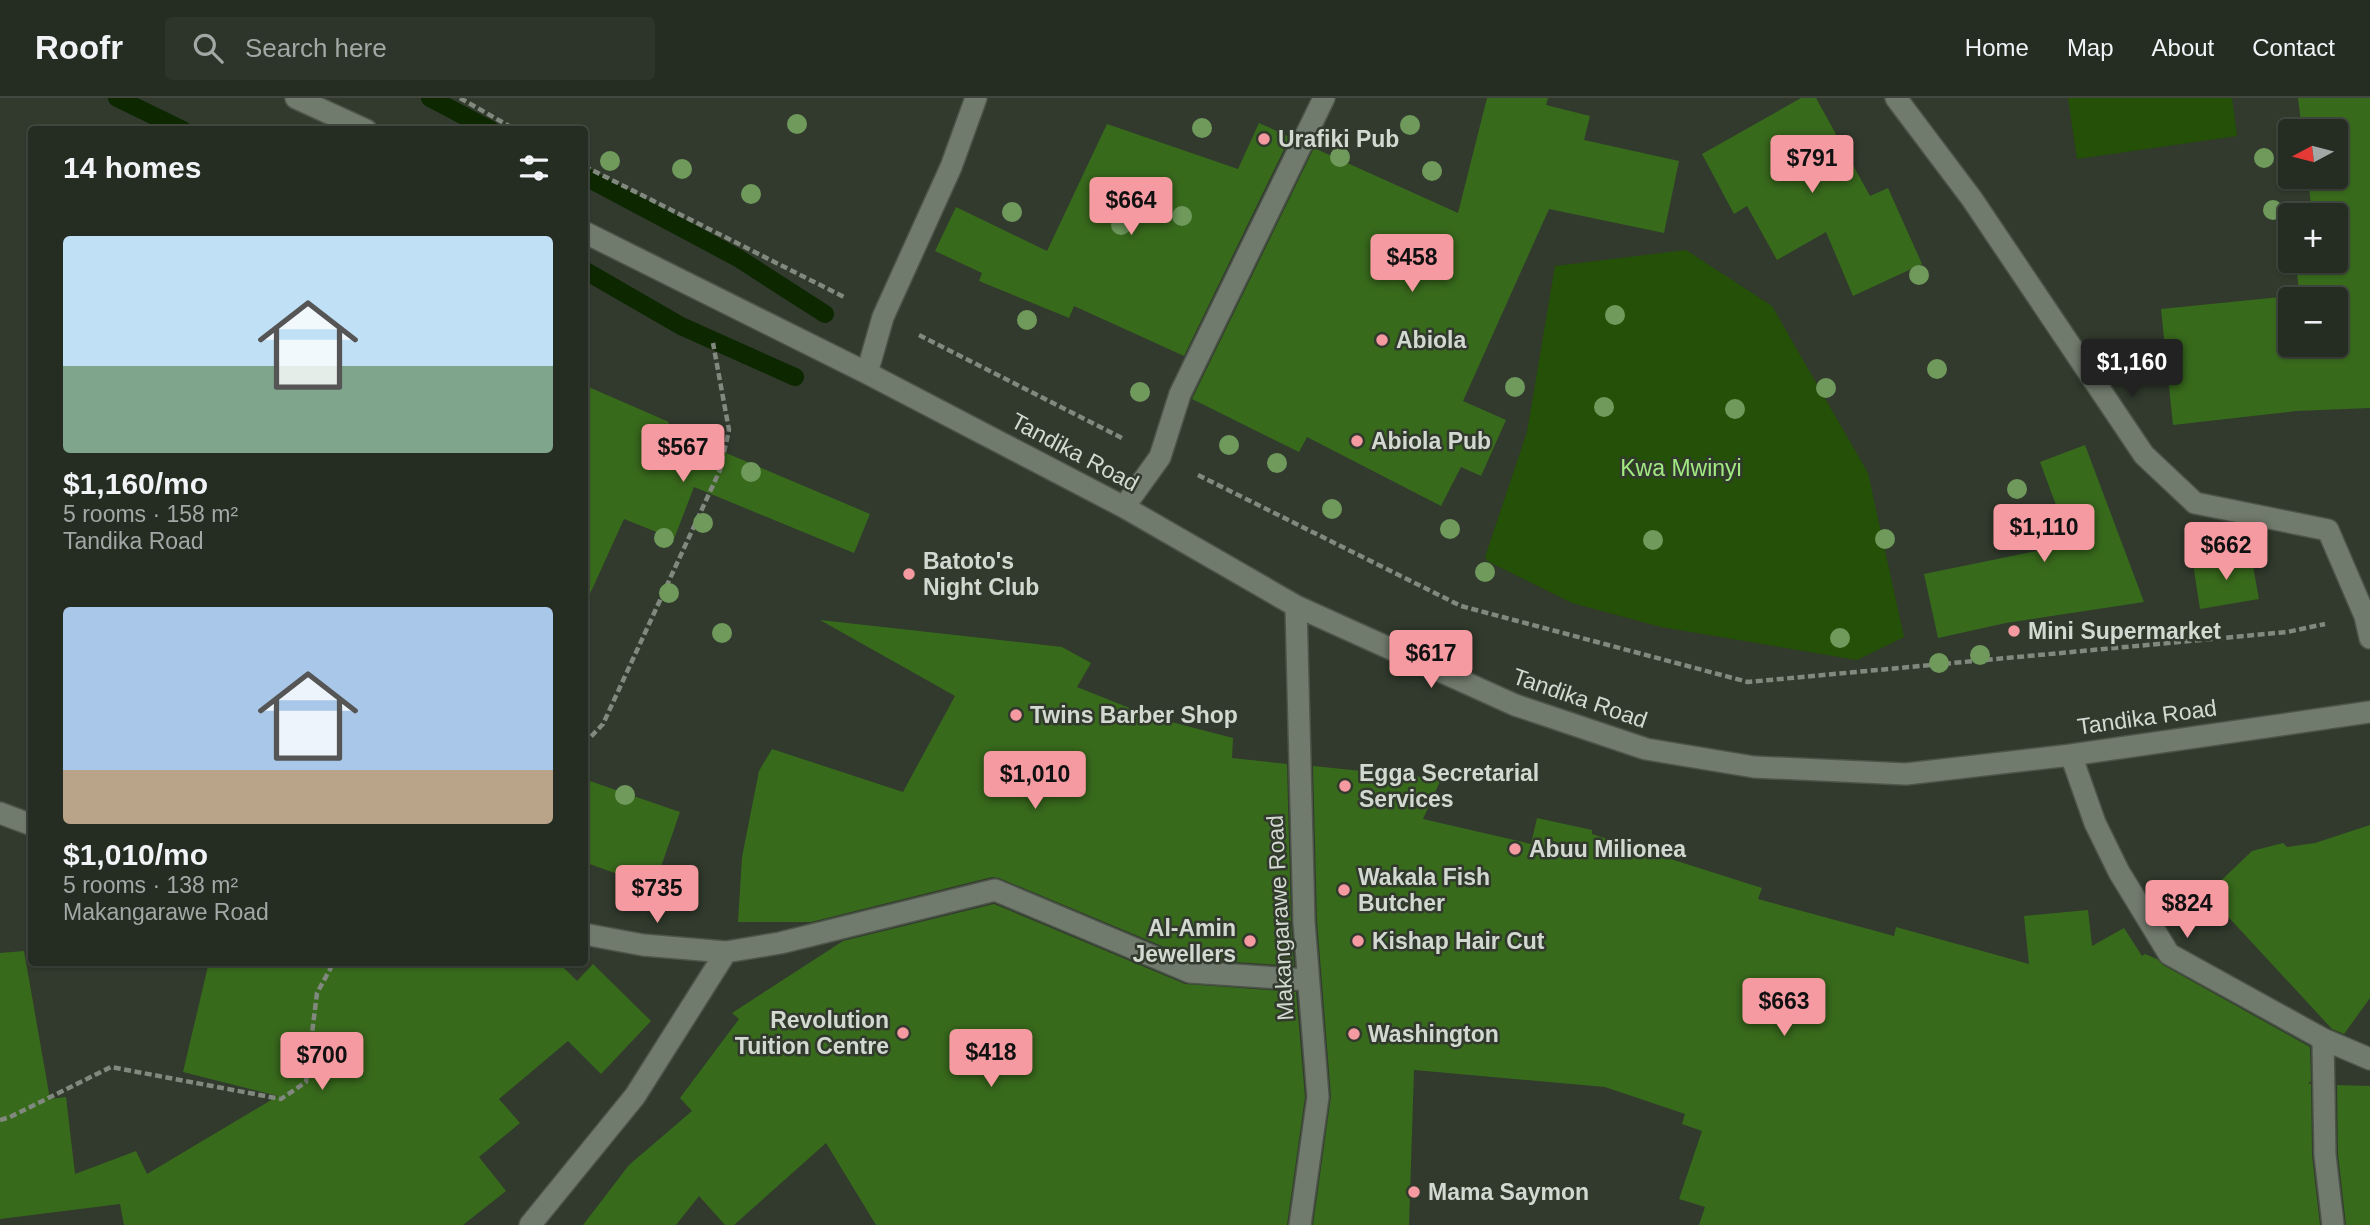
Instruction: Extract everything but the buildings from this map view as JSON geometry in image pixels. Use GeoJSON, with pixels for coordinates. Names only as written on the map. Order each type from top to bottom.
{"type":"FeatureCollection","features":[{"type":"Feature","properties":{"kind":"street"},"geometry":{"type":"LineString","coordinates":[[296,98],[357,126]]}},
{"type":"Feature","properties":{"kind":"street"},"geometry":{"type":"LineString","coordinates":[[867,373],[883,317],[951,167],[976,98]]}},
{"type":"Feature","properties":{"kind":"street"},"geometry":{"type":"LineString","coordinates":[[1124,507],[1160,457],[1180,394],[1324,98]]}},
{"type":"Feature","properties":{"kind":"street"},"geometry":{"type":"LineString","coordinates":[[1896,98],[1972,199],[2144,455],[2195,503],[2328,530],[2365,616],[2370,638]]}},
{"type":"Feature","properties":{"kind":"street","name":"Tandika Road"},"geometry":{"type":"LineString","coordinates":[[588,234],[867,373],[1124,507],[1296,606],[1515,705],[1646,749],[1754,767],[1906,774],[2071,755],[2370,712]]}},
{"type":"Feature","properties":{"kind":"street","name":"Makangarawe Road"},"geometry":{"type":"LineString","coordinates":[[1296,606],[1304,922],[1318,1097],[1300,1225]]}},
{"type":"Feature","properties":{"kind":"street"},"geometry":{"type":"LineString","coordinates":[[2071,755],[2095,823],[2119,872],[2169,954],[2323,1039],[2370,1059]]}},
{"type":"Feature","properties":{"kind":"street"},"geometry":{"type":"LineString","coordinates":[[0,813],[28,824]]}},
{"type":"Feature","properties":{"kind":"street"},"geometry":{"type":"LineString","coordinates":[[588,935],[643,945],[726,952],[780,943],[996,890],[1190,972],[1308,980]]}},
{"type":"Feature","properties":{"kind":"street"},"geometry":{"type":"LineString","coordinates":[[530,1225],[635,1096],[726,952]]}},
{"type":"Feature","properties":{"kind":"street"},"geometry":{"type":"LineString","coordinates":[[2323,1039],[2325,1155],[2333,1225]]}},
{"type":"Feature","properties":{"kind":"path"},"geometry":{"type":"LineString","coordinates":[[460,98],[509,126]]}},
{"type":"Feature","properties":{"kind":"path"},"geometry":{"type":"LineString","coordinates":[[588,168],[1461,606],[1748,682],[2287,632],[2365,616]]}},
{"type":"Feature","properties":{"kind":"path"},"geometry":{"type":"LineString","coordinates":[[588,740],[603,724],[720,470],[729,430],[713,340],[708,293]]}},
{"type":"Feature","properties":{"kind":"path"},"geometry":{"type":"LineString","coordinates":[[0,1120],[10,1118],[111,1067],[281,1099],[306,1082],[317,993],[332,966]]}},
{"type":"Feature","properties":{"kind":"green space"},"geometry":{"type":"Polygon","coordinates":[[[2068,98],[2232,98],[2237,136],[2077,159],[2068,98]]]}},
{"type":"Feature","properties":{"kind":"green space","name":"Kwa Mwinyi"},"geometry":{"type":"Polygon","coordinates":[[[1686,250],[1772,306],[1868,473],[1904,637],[1857,660],[1661,627],[1572,603],[1487,561],[1485,557],[1527,432],[1555,266],[1686,250]]]}},
{"type":"Feature","properties":{"kind":"waterway"},"geometry":{"type":"LineString","coordinates":[[117,98],[175,126]]}},
{"type":"Feature","properties":{"kind":"waterway"},"geometry":{"type":"LineString","coordinates":[[430,98],[483,126]]}},
{"type":"Feature","properties":{"kind":"waterway"},"geometry":{"type":"LineString","coordinates":[[588,178],[738,258],[825,314]]}},
{"type":"Feature","properties":{"kind":"waterway"},"geometry":{"type":"LineString","coordinates":[[588,272],[681,326],[795,377]]}},
{"type":"Feature","properties":{"kind":"place","name":"Urafiki Pub"},"geometry":{"type":"Point","coordinates":[1264,139]}},
{"type":"Feature","properties":{"kind":"place","name":"Abiola"},"geometry":{"type":"Point","coordinates":[1382,340]}},
{"type":"Feature","properties":{"kind":"place","name":"Abiola Pub"},"geometry":{"type":"Point","coordinates":[1357,441]}},
{"type":"Feature","properties":{"kind":"place","name":"Batoto's Night Club"},"geometry":{"type":"Point","coordinates":[909,574]}},
{"type":"Feature","properties":{"kind":"place","name":"Mini Supermarket"},"geometry":{"type":"Point","coordinates":[2014,631]}},
{"type":"Feature","properties":{"kind":"place","name":"Twins Barber Shop"},"geometry":{"type":"Point","coordinates":[1016,715]}},
{"type":"Feature","properties":{"kind":"place","name":"Egga Secretarial Services"},"geometry":{"type":"Point","coordinates":[1345,786]}},
{"type":"Feature","properties":{"kind":"place","name":"Abuu Milionea"},"geometry":{"type":"Point","coordinates":[1515,849]}},
{"type":"Feature","properties":{"kind":"place","name":"Wakala Fish Butcher"},"geometry":{"type":"Point","coordinates":[1344,890]}},
{"type":"Feature","properties":{"kind":"place","name":"Al-Amin Jewellers"},"geometry":{"type":"Point","coordinates":[1250,941]}},
{"type":"Feature","properties":{"kind":"place","name":"Kishap Hair Cut"},"geometry":{"type":"Point","coordinates":[1358,941]}},
{"type":"Feature","properties":{"kind":"place","name":"Revolution Tuition Centre"},"geometry":{"type":"Point","coordinates":[903,1033]}},
{"type":"Feature","properties":{"kind":"place","name":"Washington"},"geometry":{"type":"Point","coordinates":[1354,1034]}},
{"type":"Feature","properties":{"kind":"place","name":"Mama Saymon"},"geometry":{"type":"Point","coordinates":[1414,1192]}}]}
